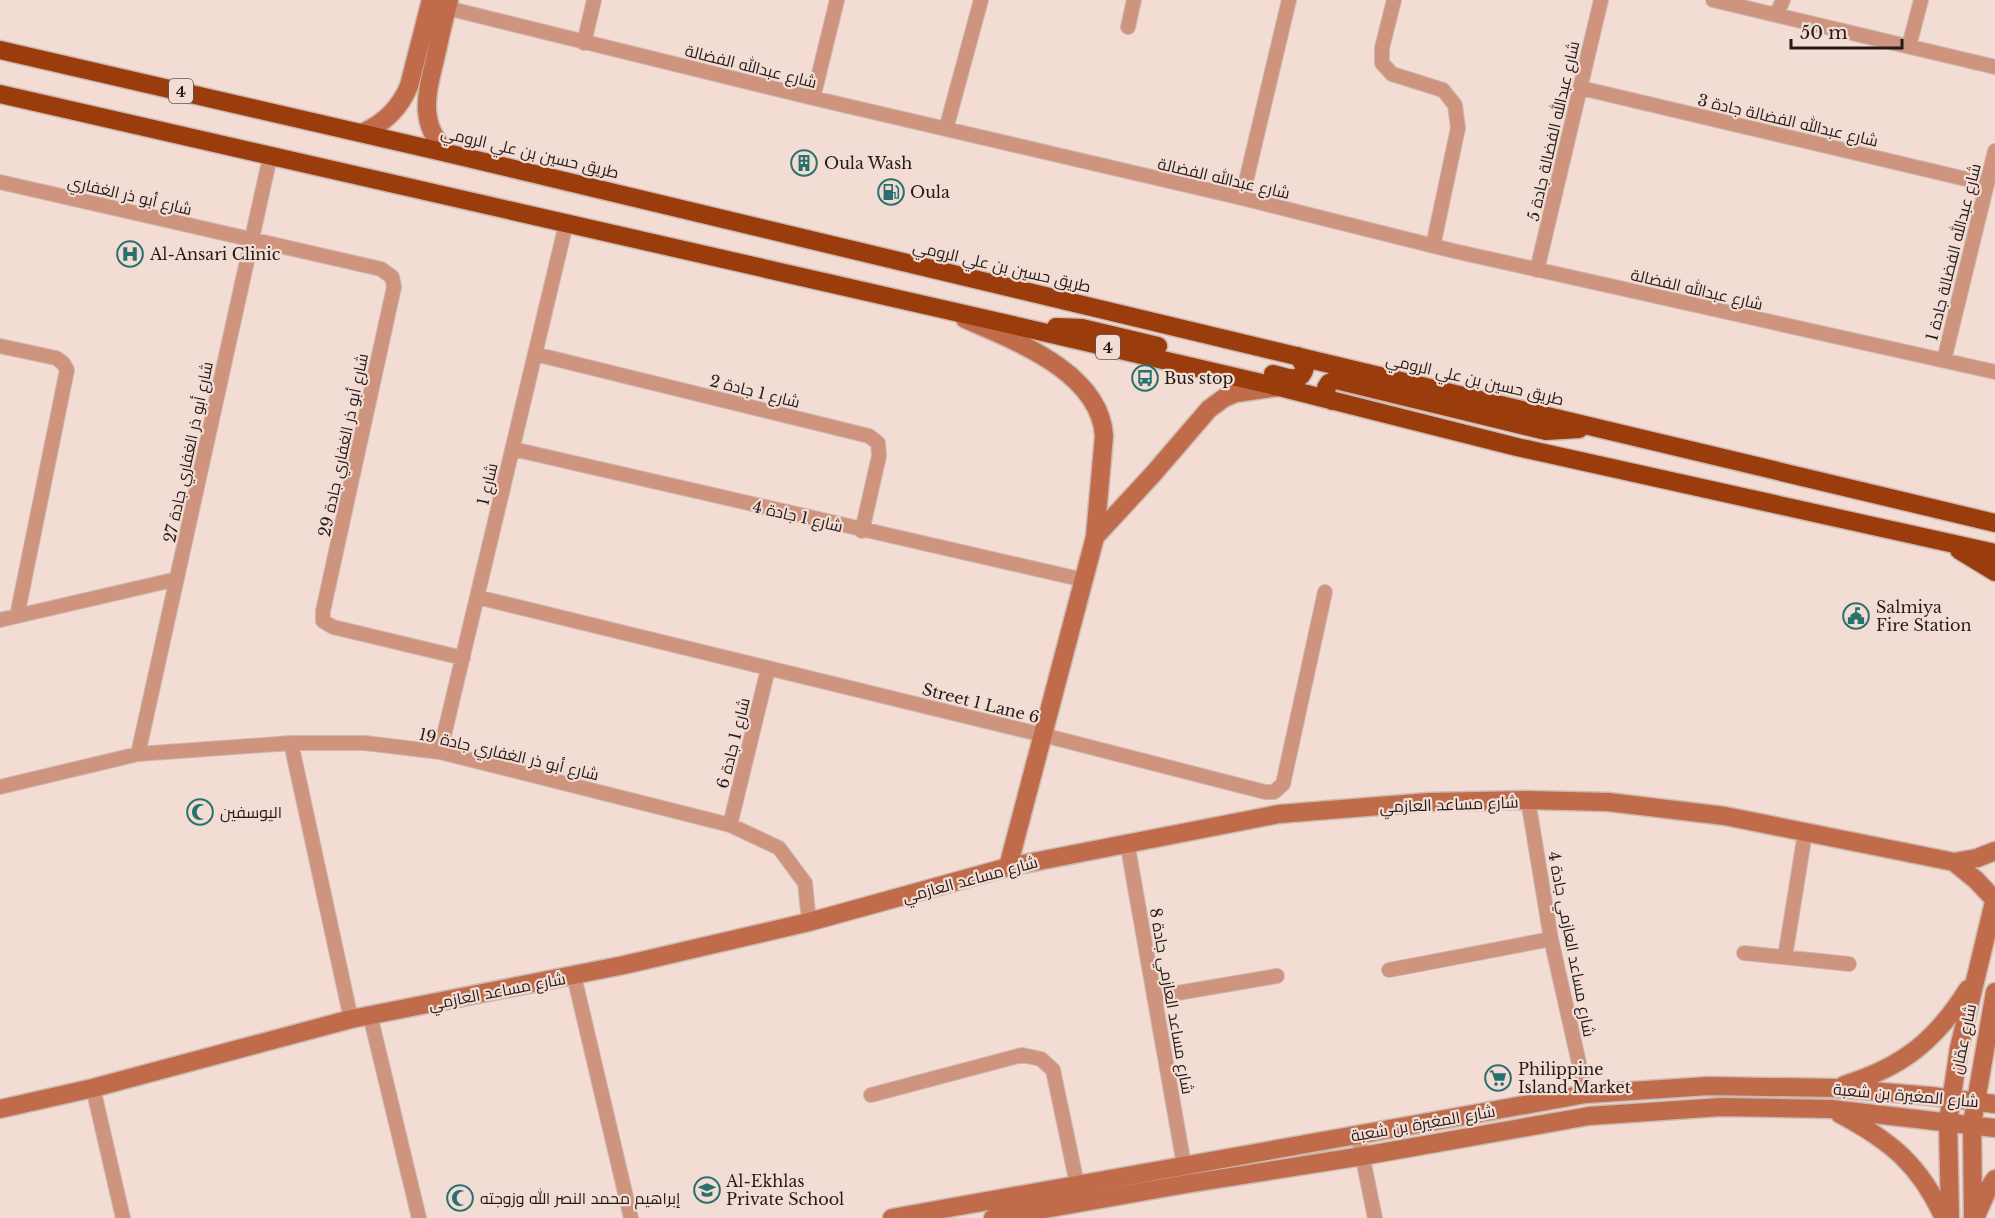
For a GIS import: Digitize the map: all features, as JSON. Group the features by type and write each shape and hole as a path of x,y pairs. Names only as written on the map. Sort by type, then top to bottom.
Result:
{"highway":[{"name":"طريق حسين بن علي الرومي","path":"0,50 447,153 1995,523"},
{"name":"4","path":"0,94 944,309 1279,387 1517,447 1995,553"},
{"path":"1021,327 1082,328 1294,379 1301,377 1305,369 1304,363 1298,356"},
{"path":"1332,400 1326,395 1326,387 1331,381 1336,380 1546,431 1596,428"},
{"path":"1820,513 1826,483"},
{"path":"1973,518 1995,516"},
{"path":"1944,542 1995,572"}],"main road":[{"path":"362,133 390,116 405,97 436,2"},
{"path":"436,2 426,109 430,128 440,146 447,153"},
{"path":"944,309 1023,345 1073,377 1093,400 1103,421 1104,436 1095,537 1008,867"},
{"path":"1095,537 1209,409 1224,398 1236,393 1279,387"},
{"name":"شارع مساعد العازمي","path":"0,1109 93,1088 351,1019 574,976 809,922 1008,867 1279,814 1429,802 1528,800 1608,802 1725,816 1954,862 1977,858 1995,851"},
{"name":"شارع مساعد العازمي","path":"1954,862 1995,899"},
{"name":"شارع عمّان","path":"1950,1218 1948,1122 1959,1047 1995,899"},
{"path":"1835,1088 1872,1076 1918,1048 1944,1024 1977,974"},
{"name":"شارع عمّان","path":"1974,1218 1972,1124 1995,992"},
{"name":"شارع المغيرة بن شعبة","path":"892,1218 1586,1094 1708,1086 1835,1088 1995,1104"},
{"name":"شارع المغيرة بن شعبة","path":"993,1218 1589,1116 1721,1107 1831,1109 1995,1128"},
{"path":"1831,1109 1877,1134 1900,1152 1929,1188 1944,1218"},
{"path":"1974,1218 1995,1179"}],"street":[{"path":"584,43 594,0"},
{"path":"813,98 837,0"},
{"path":"946,129 981,0"},
{"path":"1128,27 1134,0"},
{"path":"1242,198 1289,0"},
{"path":"1394,0 1382,48 1382,63 1392,74 1443,90 1455,105 1458,128 1433,246"},
{"name":"شارع عبدالله الفضالة جادة 5","path":"1538,270 1601,0"},
{"path":"1713,0 1995,66"},
{"path":"1776,15 1783,0"},
{"path":"1909,46 1921,0"},
{"name":"شارع عبدالله الفضالة","path":"436,2 584,43 1242,198 1433,246 1995,372"},
{"name":"شارع عبدالله الفضالة جادة 3","path":"1581,88 1987,184"},
{"name":"شارع عبدالله الفضالة جادة 1","path":"1944,360 1995,151"},
{"name":"شارع أبو ذر الغفاري جادة 27","path":"138,754 270,157"},
{"name":"شارع أبو ذر الغفاري","path":"0,182 252,239"},
{"name":"شارع 1","path":"440,752 566,224"},
{"name":"شارع أبو ذر الغفاري جادة 29","path":"252,239 381,269 392,277 394,287 323,611 323,621 333,627 463,658"},
{"path":"0,346 56,358 67,370 16,616"},
{"name":"شارع 1 جادة 2","path":"535,354 869,436 878,443 879,456 862,531"},
{"name":"شارع 1 جادة 4","path":"513,449 862,531 1084,580"},
{"path":"0,620 177,579"},
{"path":"1279,814 1274,792 1283,784 1325,592"},
{"name":"Street 1 Lane 6","path":"477,597 1265,792 1274,792"},
{"name":"شارع 1 جادة 6","path":"730,825 768,669"},
{"path":"291,743 351,1019"},
{"name":"شارع أبو ذر الغفاري جادة 19","path":"0,787 138,754 291,743 365,743 440,752 730,825 780,848 805,883 809,922"},
{"name":"شارع مساعد العازمي جادة 4","path":"1528,800 1551,939 1586,1094"},
{"path":"1785,957 1805,833"},
{"name":"شارع مساعد العازمي جادة 8","path":"1127,842 1184,1165"},
{"path":"1389,970 1551,939"},
{"path":"1744,952 1849,964"},
{"path":"574,976 631,1218"},
{"path":"1154,997 1276,976"},
{"path":"370,1015 418,1218"},
{"path":"871,1095 1022,1055 1041,1059 1053,1070 1077,1184"},
{"path":"93,1088 123,1218"},
{"path":"1358,1135 1375,1218"}],"place":[{"name":"Oula Wash","path":"804,163"},
{"name":"Oula","path":"891,192"},
{"name":"Al-Ansari Clinic","path":"130,254"},
{"name":"Bus stop","path":"1145,378"},
{"name":"Salmiya Fire Station","path":"1856,616"},
{"name":"اليوسفين","path":"200,812"},
{"name":"Philippine Island Market","path":"1498,1078"},
{"name":"Al-Ekhlas Private School","path":"707,1190"},
{"name":"إبراهيم محمد النصر الله وزوجته","path":"460,1198"}]}
